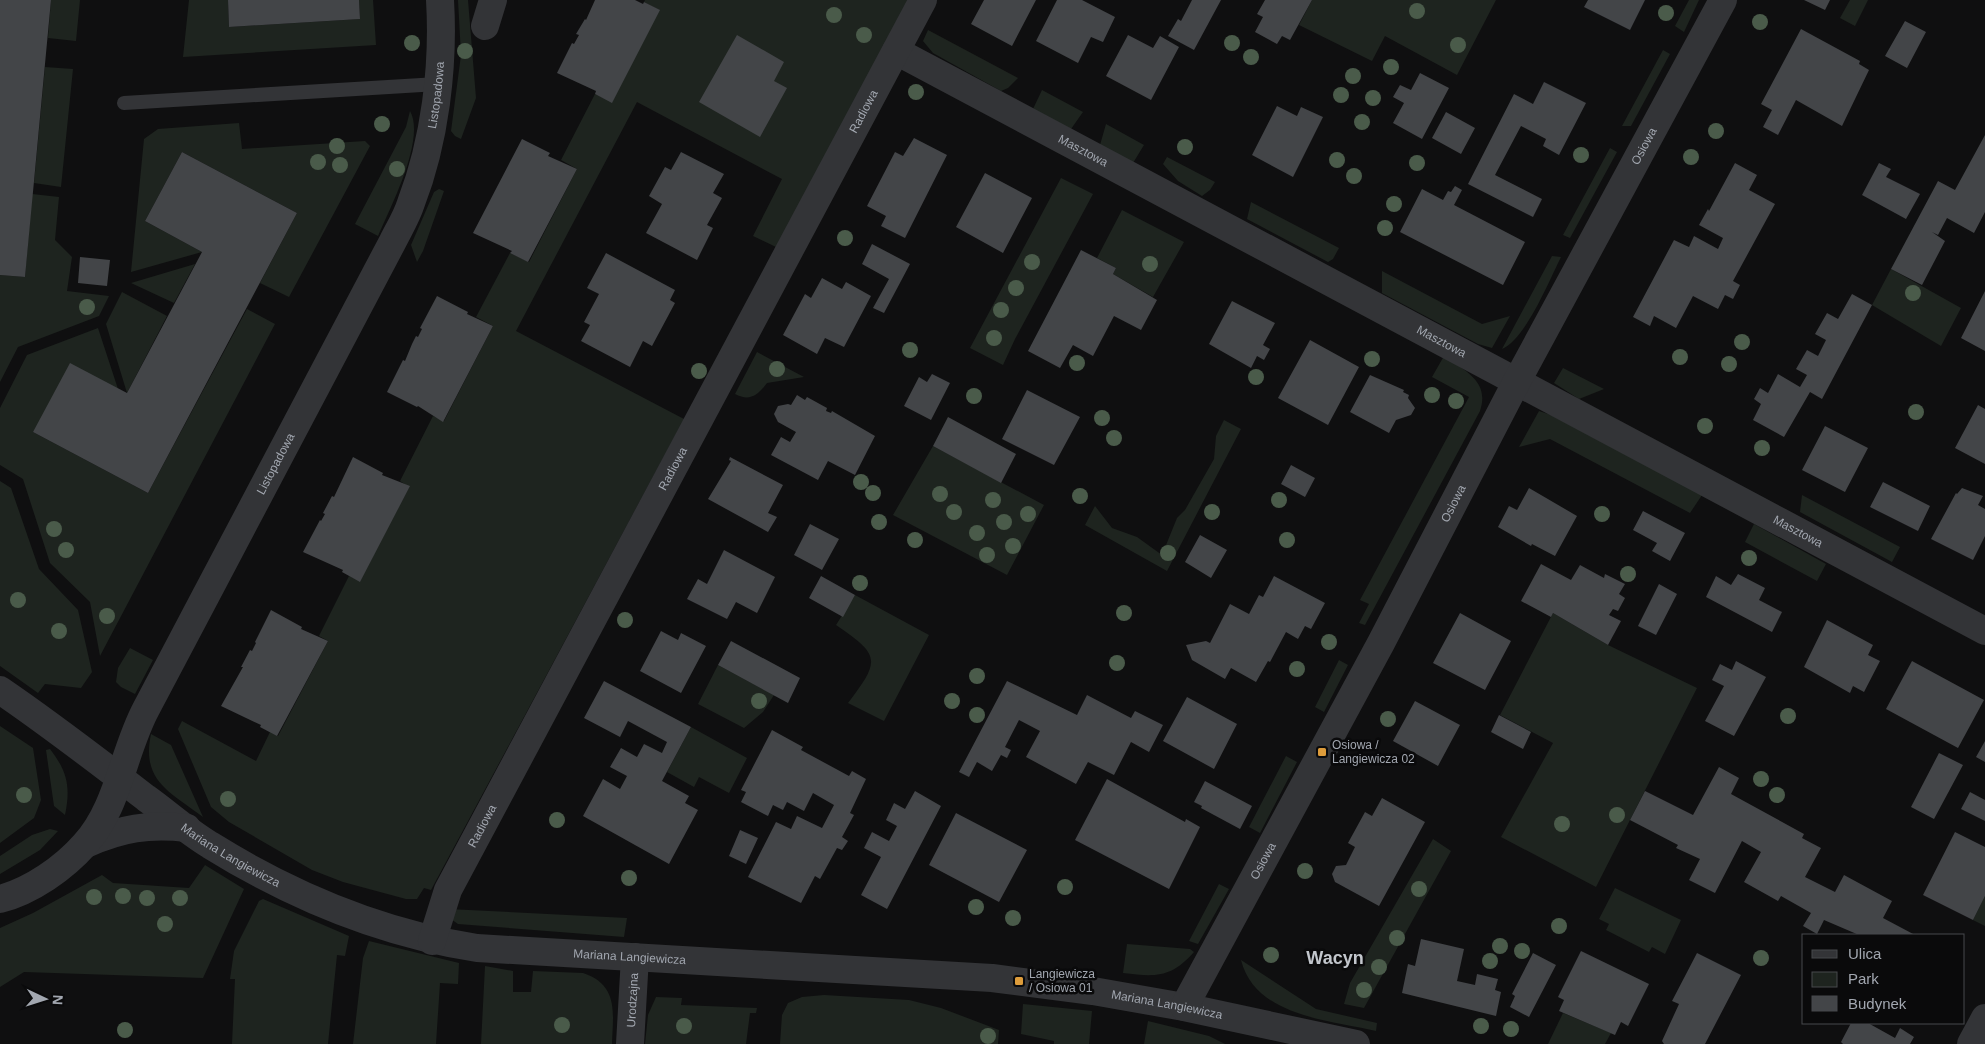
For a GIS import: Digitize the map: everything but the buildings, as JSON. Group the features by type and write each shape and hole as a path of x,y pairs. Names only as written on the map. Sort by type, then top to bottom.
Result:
{"street":[{"name":"Listopadowa","path":"120,778 132,739 142,716 411,204 430,130 438,84 442,37 440,0"},
{"path":"485,26 493,0"},
{"name":"Radiowa","path":"432,941 448,890 923,0"},
{"name":"Osiowa","path":"1184,1007 1382,643 1517,382 1723,0"},
{"name":"Masztowa","path":"896,51 1985,631"},
{"path":"0,690 120,778 104,815 86,844"},
{"name":"Mariana Langiewicza","path":"120,778 208,844 263,876 318,903 363,920 432,941 477,948 992,978 1093,991 1184,1007 1266,1035 1356,1044"},
{"path":"0,899 39,882 86,844 110,834 135,827 187,828"},
{"name":"Urodzajna","path":"630,1044 635,957"},
{"path":"1971,1044 1985,1018"}],"lane":[{"path":"124,103 438,84"}],"green space":[{"path":"51,0 80,0 76,41 48,38"},
{"path":"189,0 228,0 229,27 360,19 359,0 373,0 376,45 183,57"},
{"path":"458,0 468,0 476,98 461,139 451,131 461,55"},
{"path":"645,0 910,0 776,247 753,236 782,179 637,102 516,331 684,419 431,890 424,888 417,899 406,899 343,882 312,870 229,822 211,807 178,729 182,721 256,761 270,732 278,736 328,641 319,636 349,576 360,581 409,487 400,481 433,416 444,421 493,326 476,317 510,253 529,262 577,169 561,160 595,94 612,102 659,10 644,2"},
{"path":"1312,0 1496,0 1457,75 1385,36 1372,61 1299,25"},
{"path":"1689,0 1699,0 1684,32 1675,26"},
{"path":"1850,0 1868,0 1855,26 1840,18"},
{"path":"928,30 1018,78 1008,88 1001,91 933,53 923,41"},
{"path":"1663,50 1670,54 1631,126 1622,126"},
{"path":"45,67 73,69 61,187 34,183"},
{"path":"1042,90 1083,112 1071,129 1033,109"},
{"path":"410,111 414,123 410,155 398,192 378,236 355,224 406,127"},
{"path":"239,123 242,149 365,141 370,146 289,297 260,283 297,213 182,152 145,221 202,252 131,272 144,139 158,129"},
{"path":"1106,124 1144,145 1133,163 1100,145"},
{"path":"1610,148 1617,152 1570,238 1563,235"},
{"path":"1167,157 1215,182 1210,190 1202,196 1178,181 1163,164"},
{"path":"1061,178 1093,194 1003,365 970,348"},
{"path":"439,189 444,191 423,251 417,262 411,245 434,192"},
{"path":"32,194 59,197 55,240 72,257 67,291 109,296 99,316 18,347 0,382 0,275 25,277"},
{"path":"1251,202 1339,248 1333,259 1328,262 1247,219"},
{"path":"1122,210 1184,242 1153,297 1113,274 1116,268 1097,258"},
{"path":"1552,256 1561,257 1536,309 1519,334 1502,349"},
{"path":"195,264 174,303 131,283"},
{"path":"1891,269 1961,308 1941,346 1872,305"},
{"path":"1382,271 1482,324 1510,316 1492,348 1478,344 1382,293"},
{"path":"122,292 167,316 127,393 106,324"},
{"path":"247,309 275,324 100,656 90,602 50,563 23,479 0,465 0,408 27,355 98,328 118,389 33,432 148,493"},
{"path":"757,352 804,377 767,383 757,394 749,397 735,394"},
{"path":"1444,356 1467,372 1479,384 1482,392 1480,411 1365,625 1359,623 1369,604 1360,600 1469,397 1432,377"},
{"path":"1563,368 1604,389 1579,399 1554,383"},
{"path":"1539,411 1551,415 1702,495 1690,513 1550,439 1519,447"},
{"path":"1224,420 1241,429 1167,571 1085,525 1095,506 1112,528 1137,537 1162,555 1177,518 1185,510 1214,459 1216,436"},
{"path":"933,446 1044,505 1007,575 893,515"},
{"path":"0,481 11,488 39,569 78,610 92,672 81,688 45,684 38,693 0,666"},
{"path":"1802,495 1900,547 1892,562 1800,512"},
{"path":"1754,524 1826,564 1817,581 1745,542"},
{"path":"855,595 929,635 884,721 848,703 866,677 871,659 861,644 836,625"},
{"path":"1553,613 1608,645 1697,688 1596,887 1501,837 1553,743 1500,715"},
{"path":"130,648 153,660 135,694 121,687 116,682 118,668"},
{"path":"1339,660 1348,665 1324,712 1315,707"},
{"path":"718,665 774,695 763,712 744,728 698,704"},
{"path":"0,726 33,748 41,800 34,818 0,843"},
{"path":"691,727 747,758 729,793 699,777 694,787 667,772"},
{"path":"151,734 171,745 203,817 169,792 154,774 150,763 149,750"},
{"path":"50,749 64,772 66,779 68,796 65,815 54,806 46,750"},
{"path":"1286,756 1297,762 1260,833 1249,827"},
{"path":"50,829 58,831 40,850 0,874 0,856 32,835"},
{"path":"1433,839 1451,851 1364,1008 1344,1004 1350,983"},
{"path":"205,865 244,889 203,978 24,972 0,987 0,928 33,913 102,875 113,883 189,888"},
{"path":"1219,884 1229,889 1198,944 1189,941"},
{"path":"1615,888 1681,920 1665,954 1652,947 1649,952 1606,930 1609,924 1599,919"},
{"path":"1985,896 1985,926 1973,920"},
{"path":"263,899 349,936 345,956 337,955 328,1044 232,1044 235,979 230,979 234,951 259,901"},
{"path":"448,909 627,918 624,937 458,924 448,917"},
{"path":"369,941 459,963 458,984 440,983 436,1044 353,1044 363,958"},
{"path":"1127,944 1190,949 1194,952 1178,967 1162,974 1123,973"},
{"path":"1241,960 1316,1009 1377,1023 1376,1031 1316,1018 1277,1004 1261,993 1249,979"},
{"path":"485,966 513,971 513,992 531,992 533,971 583,973 595,978 603,985 611,1001 613,1011 612,1044 481,1044"},
{"path":"824,995 909,1000 941,1008 999,1030 998,1044 780,1044 782,1015 788,1003 802,997"},
{"path":"656,997 682,998 681,1005 757,1008 756,1013 750,1013 746,1044 645,1044 648,1015"},
{"path":"1023,1004 1092,1011 1089,1044 1054,1044 1054,1041 1021,1034"},
{"path":"1563,1013 1611,1033 1605,1044 1548,1044"},
{"path":"1148,1021 1209,1036 1225,1044 1144,1044"}],"place":[{"name":"Osiowa / Langiewicza 02","path":"1322,752"},
{"name":"Langiewicza / Osiowa 01","path":"1019,981"}],"district":[{"name":"Wacyn","path":"1335,958"}]}
